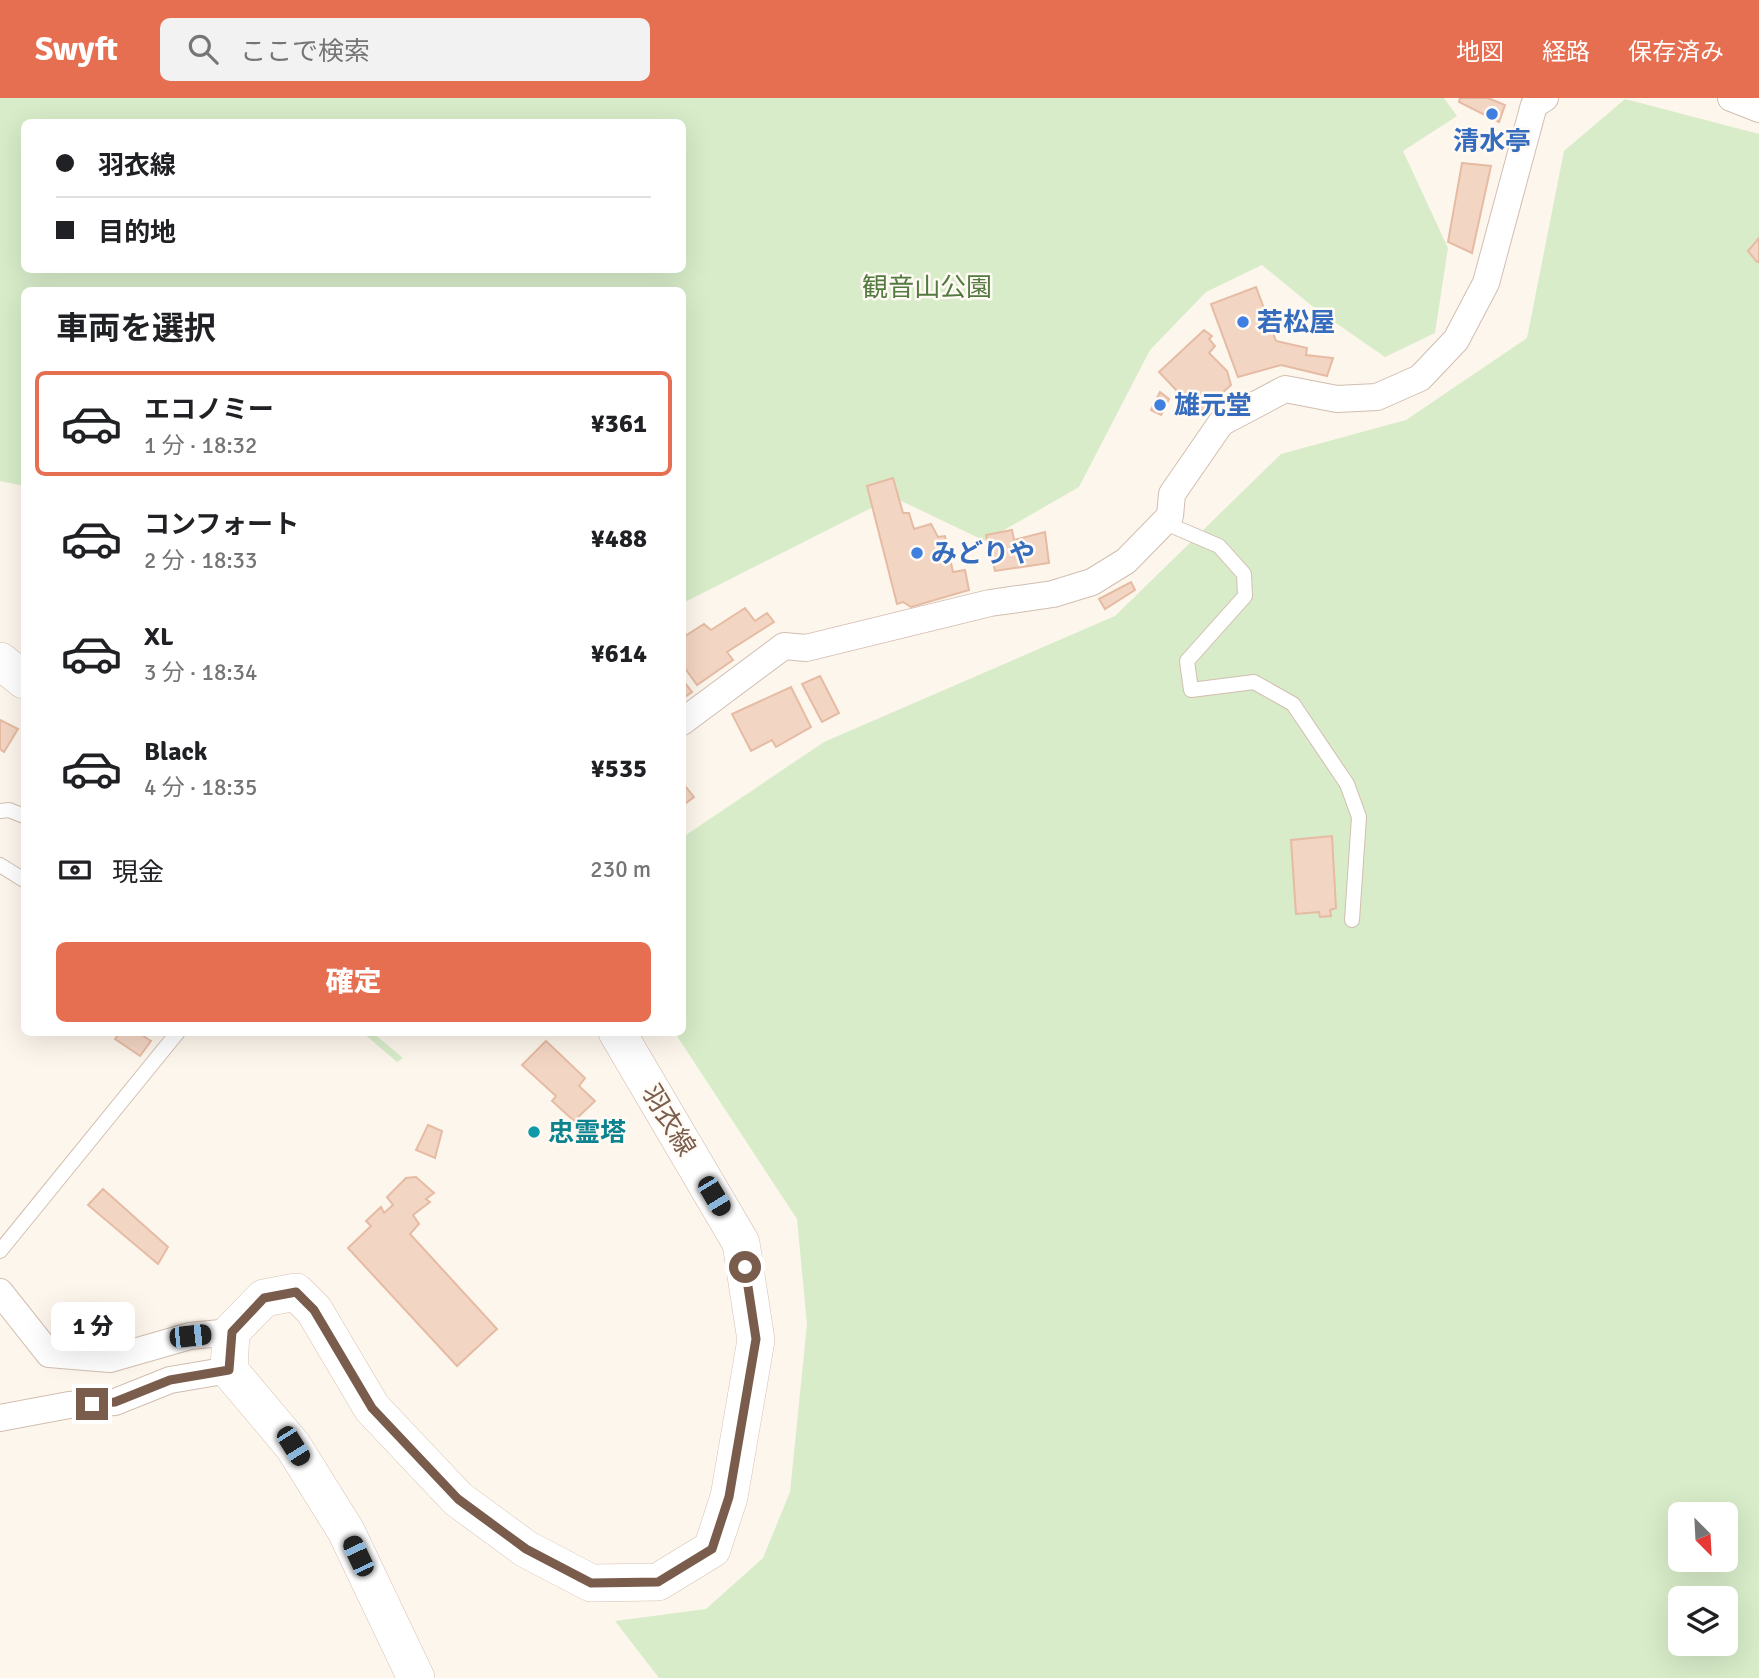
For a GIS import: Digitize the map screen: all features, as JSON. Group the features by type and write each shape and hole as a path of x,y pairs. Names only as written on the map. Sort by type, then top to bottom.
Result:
{"street":[{"path":"686,719 784,646 806,649 990,603 1053,594 1092,582 1125,561 1170,516 1172,494 1221,423 1285,389 1337,399 1377,397 1420,378 1456,341 1486,284 1534,105 1545,98"},
{"path":"1731,98 1759,109"},
{"name":"羽衣線","path":"232,1332 264,1298 296,1292 314,1310 372,1408 458,1499 526,1549 591,1583 658,1582 712,1549 729,1497 756,1339 741,1243 619,1036"},
{"path":"0,1292 48,1354 110,1359 190,1336 232,1332 229,1370 293,1446 346,1531 416,1678"},
{"path":"0,1418 68,1405 115,1402 170,1380 229,1370"}],"lane":[{"path":"1163,522 1219,546 1244,574 1245,596 1187,661 1191,690 1254,682 1293,705 1346,784 1359,817 1352,920"},
{"path":"0,811 9,810 21,815"},
{"path":"0,865 21,878"},
{"path":"0,1251 175,1036"}],"green space":[{"name":"観音山公園","path":"0,98 1444,98 1457,116 1403,151 1448,248 1435,333 1385,357 1317,310 1262,265 1206,292 1150,350 1079,487 985,541 893,497 686,601 686,287 21,287 21,485 0,481"},
{"path":"1625,99 1759,134 1759,1678 659,1678 615,1621 706,1609 763,1558 790,1492 807,1324 797,1219 677,1036 686,1036 686,835 824,742 1115,616 1281,454 1406,420 1527,338 1564,151"},
{"path":"367,1036 377,1036 403,1058 397,1062"}],"building":[{"name":"清水亭","path":"1460,98 1488,98 1505,105 1499,122 1459,102"},
{"path":"1462,163 1491,166 1472,253 1448,242"},
{"path":"1759,238 1759,262 1757,262 1748,251"},
{"name":"若松屋","path":"1256,287 1276,341 1307,348 1306,355 1333,358 1327,376 1281,365 1238,377 1211,304"},
{"name":"若松屋","path":"1204,330 1212,336 1209,339 1215,346 1209,353 1227,371 1231,385 1199,414 1159,372"},
{"name":"雄元堂","path":"1160,392 1169,399 1161,415 1151,410"},
{"name":"みどりや","path":"893,478 903,513 909,513 914,529 931,524 938,537 945,536 953,572 965,570 969,590 911,607 903,602 897,604 867,486"},
{"path":"1012,530 1014,540 1045,532 1049,563 995,571 986,535"},
{"path":"1131,582 1135,590 1105,609 1099,599"},
{"path":"745,608 755,621 767,613 774,622 727,652 733,660 697,685 686,670 686,635 704,624 711,630"},
{"path":"820,676 839,713 822,722 802,684"},
{"path":"686,684 692,692 686,696"},
{"path":"791,687 811,727 776,747 772,740 751,751 732,714"},
{"path":"0,720 18,729 4,752 0,749"},
{"path":"686,787 694,797 686,803"},
{"path":"1332,836 1336,908 1330,910 1331,916 1320,917 1319,912 1296,914 1291,840"},
{"path":"117,1036 143,1036 151,1041 140,1056 115,1039"},
{"path":"546,1041 585,1078 579,1086 595,1101 574,1121 552,1101 556,1096 522,1065"},
{"path":"428,1125 442,1131 435,1158 416,1150"},
{"path":"416,1177 434,1193 426,1199 430,1202 413,1215 419,1224 410,1234 497,1329 457,1366 348,1248 371,1226 366,1221 381,1207 384,1213 393,1205 387,1197 406,1178"},
{"path":"103,1189 168,1247 158,1264 88,1205"}],"place":[{"name":"清水亭","path":"1492,114"},
{"name":"若松屋","path":"1243,322"},
{"name":"雄元堂","path":"1160,405"},
{"name":"みどりや","path":"917,553"},
{"name":"忠霊塔","path":"534,1132"}],"route":[{"path":"92,1404 115,1402 170,1380 229,1370 232,1332 264,1298 296,1292 314,1310 372,1408 458,1499 526,1549 591,1583 658,1582 712,1549 729,1497 756,1339 745,1267"}]}
